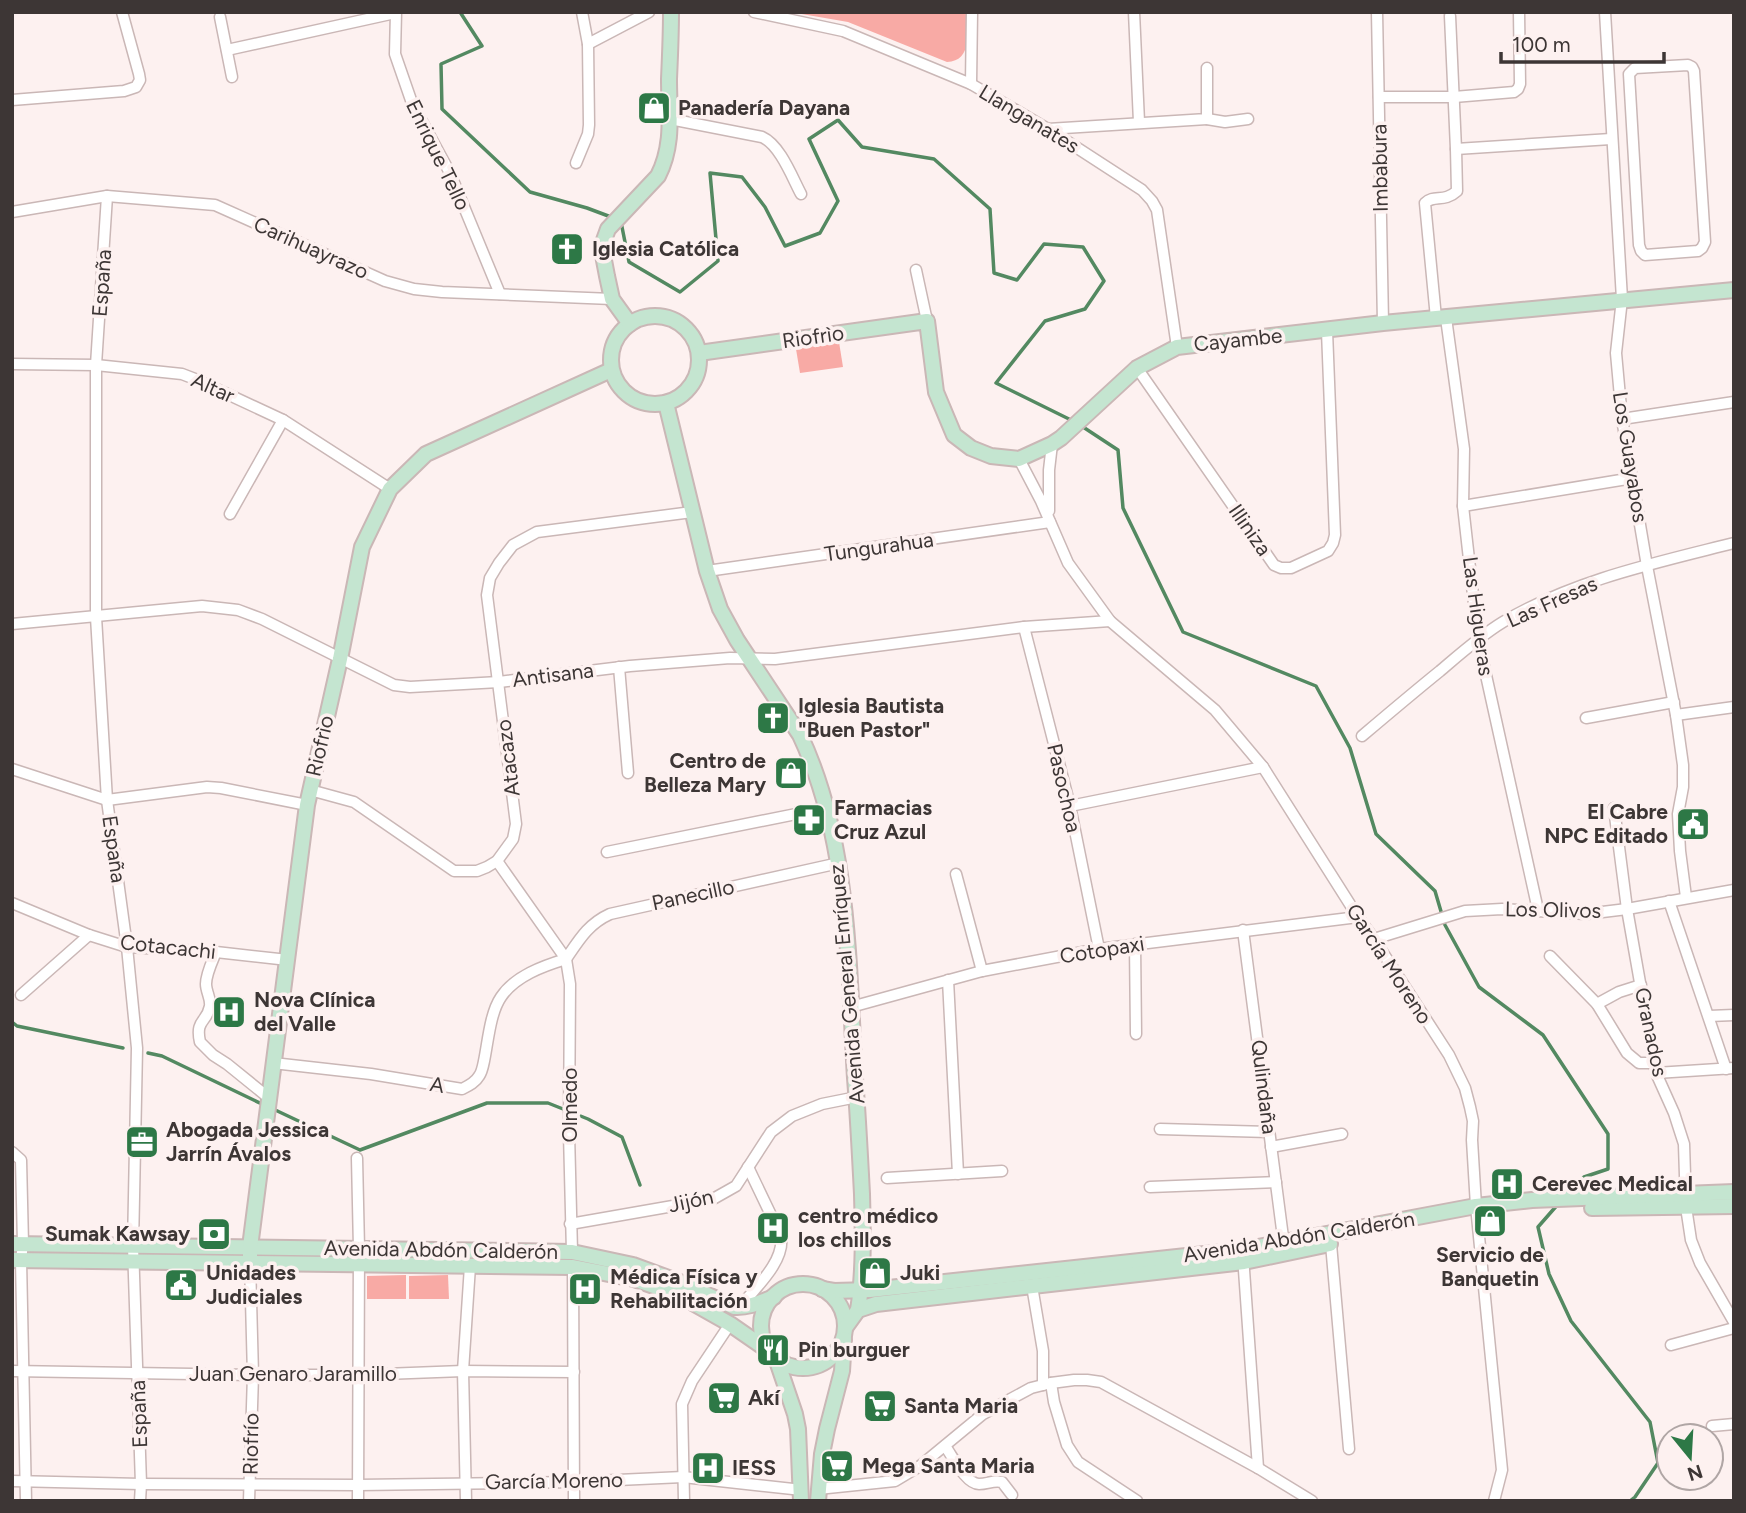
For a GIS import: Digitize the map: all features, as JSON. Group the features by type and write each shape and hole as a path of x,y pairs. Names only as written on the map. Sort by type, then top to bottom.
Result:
{"street":[{"path":"12,100 124,91 136,86 140,80 139,74 122,12"},
{"path":"576,163 588,134 588,44 582,12"},
{"path":"588,44 649,12"},
{"path":"630,324 612,299 603,255 604,240 608,229 658,176 669,147 671,12"},
{"name":"Llanganates","path":"754,12 843,31 971,84 1048,129 1142,190 1157,210 1177,346"},
{"path":"971,84 972,12"},
{"path":"1134,12 1139,122"},
{"name":"Imbabura","path":"1377,12 1383,323"},
{"path":"1379,97 1454,97 1514,93 1520,84 1520,12"},
{"name":"Los Guayabos","path":"1605,12 1622,299 1616,353 1622,419 1683,765 1683,787 1678,814 1686,897"},
{"path":"227,50 396,13"},
{"name":"Enrique Tello","path":"396,13 396,54 408,92 416,112 450,173 500,294"},
{"path":"1450,16 1456,149 1611,139"},
{"path":"220,17 232,77"},
{"path":"1692,67 1705,242 1698,251 1645,255 1641,251 1633,156 1629,74 1635,68 1692,67"},
{"path":"1207,68 1207,119"},
{"path":"670,119 768,140 776,148 801,194"},
{"path":"1048,129 1139,122 1207,119 1225,122 1248,119"},
{"name":"Las Higueras","path":"1456,149 1457,191 1449,197 1429,199 1425,203 1441,318 1464,449 1463,506 1478,639 1538,910"},
{"path":"1612,158 1633,156"},
{"name":"Carihuayrazo","path":"12,212 107,197 215,205 385,281 414,289 612,299"},
{"name":"España","path":"107,197 96,365 96,617 107,800 127,947 136,1048 133,1246 141,1485 139,1501"},
{"path":"916,270 936,392 954,435 971,448 991,456 1019,459"},
{"name":"Cayambe","path":"1019,459 1057,441 1137,369 1177,346 1383,323 1734,290"},
{"path":"654,316 678,323 695,341 699,353 699,366 688,390 666,403 652,405 638,402 626,394 611,370 613,344 620,333 641,318 654,316"},
{"name":"Riofrìo","path":"699,353 926,321"},
{"name":"Illiniza","path":"1137,369 1274,565 1291,568 1328,551 1335,535 1326,331"},
{"name":"Altar","path":"12,364 96,365 182,374 283,420 390,489"},
{"name":"Riofrìo","path":"250,1255 308,798 362,547 390,489 426,454 611,370"},
{"path":"1622,419 1734,402"},
{"name":"Avenida General Enríquez","path":"666,403 707,571 720,609 737,640 800,735 826,808 839,863 857,1097 863,1238 858,1310"},
{"path":"230,514 283,420"},
{"name":"García Moreno","path":"1050,522 1049,470 1057,441"},
{"name":"García Moreno","path":"1019,459 1031,479 1068,563 1110,621 1215,710 1263,767 1449,1055 1465,1087 1473,1121 1477,1210 1502,1470 1494,1501"},
{"path":"1463,506 1633,478"},
{"name":"Atacazo","path":"497,861 513,839 516,824 487,595 499,562 513,545 537,532 692,512"},
{"name":"Tungurahua","path":"707,571 1050,522"},
{"name":"Las Fresas","path":"1362,736 1478,639 1513,617 1568,590 1734,543"},
{"name":"Antisana","path":"12,624 202,606 238,610 262,619 394,685 410,687 499,682 619,667 730,659 775,659 1024,627 1110,621"},
{"name":"Pasochoa","path":"1024,627 1070,806 1099,949"},
{"path":"619,667 628,773"},
{"path":"1586,718 1674,702"},
{"path":"1676,715 1734,707"},
{"path":"1070,806 1263,767"},
{"path":"12,769 107,800 206,787 354,802 454,871 477,871 497,861 566,959"},
{"path":"607,852 826,808"},
{"name":"Granados","path":"1614,808 1627,909 1655,1068 1684,1144 1686,1200 1692,1240 1700,1263 1729,1305 1734,1322"},
{"name":"Panecillo","path":"566,959 596,920 610,914 839,863"},
{"path":"956,874 982,971"},
{"name":"Los Olivos","path":"1374,939 1465,911 1502,909 1586,914 1734,890"},
{"path":"1550,956 1597,1004 1627,1053 1639,1063 1655,1068 1730,1068 1669,901"},
{"name":"Cotacachi","path":"12,903 127,947 216,952 288,960"},
{"name":"Cotopaxi","path":"851,1007 982,971 1099,949 1358,917"},
{"name":"Qulindaña","path":"1243,930 1285,1248"},
{"path":"21,995 89,934"},
{"path":"1135,944 1136,1034"},
{"path":"216,952 206,981 211,1001 209,1011 199,1025 200,1042 269,1105"},
{"name":"A","path":"273,1063 371,1074 462,1089 473,1083 481,1074 495,1007 500,997 521,978 566,959"},
{"name":"Olmedo","path":"566,959 570,984 569,1133 575,1501"},
{"path":"948,980 958,1174"},
{"path":"1597,1004 1619,992 1641,985"},
{"path":"1709,1016 1734,1014"},
{"name":"Jijón","path":"570,1224 713,1199 736,1186 771,1132 792,1116 822,1104 857,1097"},
{"path":"1160,1129 1269,1132"},
{"path":"1271,1147 1342,1134"},
{"path":"12,1152 21,1160 17,1260 18,1371 26,1501"},
{"path":"357,1158 358,1501"},
{"path":"739,1308 772,1267 782,1243 748,1167"},
{"path":"887,1178 1002,1171"},
{"path":"1150,1187 1276,1182"},
{"name":"Avenida Abdón Calderón","path":"858,1310 876,1304 1032,1286 1243,1256 1477,1210 1531,1204 1686,1200 1734,1192"},
{"name":"Avenida Abdón Calderón","path":"1686,1200 1734,1206"},
{"name":"Avenida Abdón Calderón","path":"1285,1248 1331,1244 1477,1210"},
{"name":"Avenida Abdón Calderón","path":"18,1244 133,1246 359,1265 470,1266 572,1260 634,1279 691,1302 730,1324 773,1355"},
{"path":"1331,1244 1349,1450"},
{"name":"Avenida Abdón Calderón","path":"17,1260 134,1261 359,1249 572,1260 633,1265 739,1308"},
{"name":"Riofrío","path":"249,1501 253,1375 250,1255"},
{"path":"1243,1256 1258,1468"},
{"name":"Avenida Abdón Calderón","path":"828,1290 860,1290 1243,1256"},
{"path":"802,1495 795,1414 773,1355 764,1341 762,1317 766,1306 782,1290 802,1285 828,1290 852,1279 862,1265"},
{"path":"466,1501 463,1371 470,1266"},
{"path":"1032,1286 1047,1384 1067,1445 1078,1462 1137,1501"},
{"path":"828,1290 844,1316 845,1331 842,1371 822,1454 818,1495 895,1481 920,1466 983,1414 1031,1388 1087,1380 1101,1382 1258,1468 1312,1501"},
{"path":"739,1308 774,1297"},
{"path":"773,1355 784,1364 803,1368 822,1364 836,1351 858,1310"},
{"path":"684,1501 682,1404 692,1381 730,1324"},
{"path":"1671,1345 1734,1328"},
{"name":"Juan Genaro Jaramillo","path":"18,1371 253,1375 574,1372"},
{"path":"946,1446 968,1480 975,1484 993,1480 1002,1482 1012,1494"},
{"name":"García Moreno","path":"12,1481 141,1485 358,1485 574,1482 683,1477 802,1495"}],"shaded area":[{"path":"790,12 967,12 967,44 961,56 947,62 848,22"},
{"path":"839,342 843,367 800,373 796,349"},
{"path":"406,1275 406,1299 367,1299 367,1276"},
{"path":"448,1275 449,1299 409,1299 409,1276"}],"waterway":[{"path":"460,12 482,46 441,64 442,109 530,192 611,217"},
{"path":"621,222 629,262 680,292 718,261 710,173 742,177 765,207 785,246 820,233 838,201 809,139 838,120 862,147 934,159 990,209 994,273 1017,280 1044,244 1083,247 1104,281 1085,309 1045,321 996,383 1073,421"},
{"path":"1080,425 1118,450 1123,508 1183,632 1316,686 1350,748 1376,834 1435,891 1445,925 1479,987 1543,1035 1608,1134 1608,1169 1584,1177 1567,1195"},
{"path":"12,1022 17,1026 123,1048"},
{"path":"148,1053 162,1056 264,1105"},
{"path":"271,1108 360,1150 487,1103 548,1103 588,1119 622,1137 640,1185"},
{"path":"1559,1203 1538,1227 1549,1274 1571,1321 1650,1422 1658,1463 1630,1501"}],"place":[{"name":"Panadería Dayana","path":"654,108"},
{"name":"Iglesia Católica","path":"567,249"},
{"name":"Iglesia Bautista \"Buen Pastor\"","path":"773,718"},
{"name":"Centro de Belleza Mary","path":"791,773"},
{"name":"Farmacias Cruz Azul","path":"809,820"},
{"name":"El Cabre NPC Editado","path":"1693,824"},
{"name":"Nova Clínica del Valle","path":"229,1012"},
{"name":"Abogada Jessica Jarrín Ávalos","path":"142,1142"},
{"name":"Cerevec Medical","path":"1507,1184"},
{"name":"Servicio de Banquetin","path":"1490,1221"},
{"name":"centro médico los chillos","path":"773,1228"},
{"name":"Sumak Kawsay","path":"214,1234"},
{"name":"Juki","path":"875,1273"},
{"name":"Unidades Judiciales","path":"181,1285"},
{"name":"Médica Física y Rehabilitación","path":"585,1289"},
{"name":"Pin burguer","path":"773,1350"},
{"name":"Akí","path":"724,1398"},
{"name":"Santa Maria","path":"880,1406"},
{"name":"Mega Santa Maria","path":"837,1466"},
{"name":"IESS","path":"708,1468"}]}
